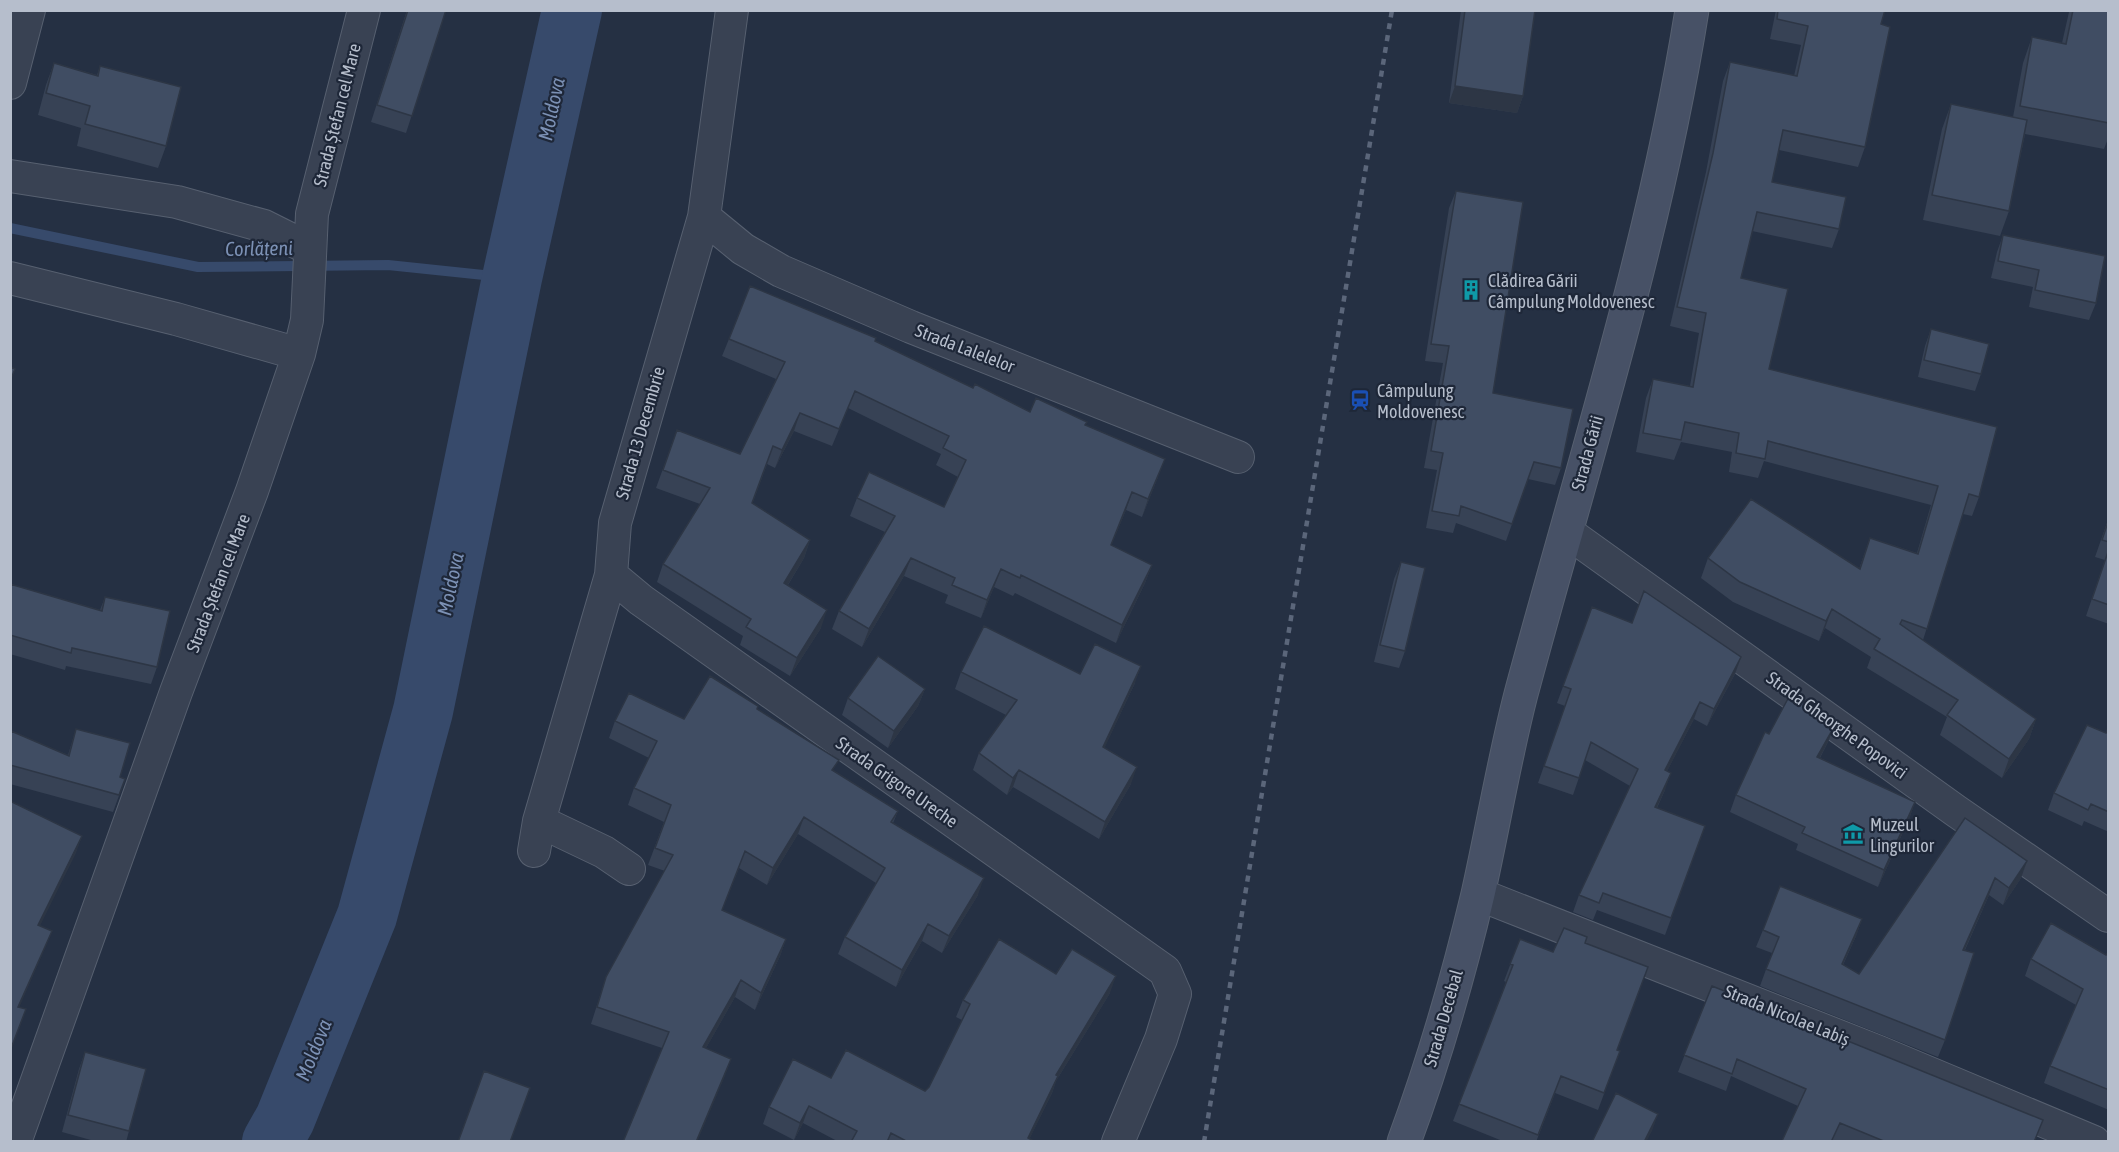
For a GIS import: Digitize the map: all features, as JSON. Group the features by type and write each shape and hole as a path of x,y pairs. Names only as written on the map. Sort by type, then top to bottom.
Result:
{"street":[{"path":"10,83 29,10"},
{"name":"Strada Ștefan cel Mare","path":"15,1142 176,692 252,491 299,354 307,320 312,214 364,10"},
{"name":"Strada 13 Decembrie","path":"534,851 539,821 611,575 615,523 704,217 732,10"},
{"name":"Strada Gării","path":"1478,894 1513,724 1567,532 1672,122 1692,10"},
{"path":"10,176 177,202 264,226 310,249"},
{"name":"Strada Lalelelor","path":"704,217 742,249 781,271 911,327 1238,457"},
{"path":"10,278 186,321 299,354"},
{"name":"Strada Gheorghe Popovici","path":"1567,532 1956,811 2109,916"},
{"name":"Strada Grigore Ureche","path":"611,575 641,600 1165,971 1175,994 1161,1039 1118,1142"},
{"path":"539,821 604,852 628,869"},
{"name":"Strada Decebal","path":"1404,1142 1436,1046 1478,894"},
{"name":"Strada Nicolae Labiș","path":"1478,894 1879,1052 2094,1142"}],"building":[{"path":"408,10 446,10 412,116 377,105"},
{"path":"1465,10 1535,10 1523,96 1455,86"},
{"path":"1778,10 1885,10 1881,24 1890,27 1865,147 1783,130 1772,182 1846,197 1839,229 1757,212 1741,278 1788,289 1769,369 1997,427 1979,497 1969,494 1927,629 1902,620 1900,624 2036,719 2009,759 1947,715 1958,700 1874,649 1880,639 1832,609 1826,621 1740,582 1708,558 1751,499 1860,569 1870,538 1918,554 1938,486 1768,441 1765,459 1736,453 1739,433 1685,422 1681,440 1643,433 1653,379 1693,387 1706,313 1677,307 1713,153 1730,62 1797,76 1808,26 1777,19"},
{"path":"2073,10 2109,10 2109,123 2020,106 2032,37 2066,44"},
{"path":"54,63 98,76 100,66 181,87 166,146 85,124 90,106 46,93"},
{"path":"1951,104 2027,120 2009,211 1932,195"},
{"path":"1456,191 1523,202 1493,393 1573,409 1561,468 1534,462 1512,524 1461,506 1459,516 1432,511 1443,453 1431,451 1449,346 1431,344"},
{"path":"2003,235 2105,256 2096,303 2035,290 2039,270 1998,261"},
{"path":"750,286 876,338 875,341 973,388 975,384 1030,412 1036,398 1087,422 1085,425 1165,459 1148,499 1132,492 1111,545 1152,565 1122,625 1021,575 1020,578 1001,569 987,600 952,585 955,578 911,558 869,629 839,611 895,516 857,498 869,472 944,507 966,460 943,448 949,436 855,391 839,429 800,413 782,450 773,446 752,503 810,540 784,583 827,610 797,658 746,627 751,619 663,564 710,488 663,470 677,430 740,454 785,362 729,339"},
{"path":"1931,329 1989,344 1981,374 1924,360"},
{"path":"10,367 15,369 10,381"},
{"path":"2109,519 2109,542 2102,540"},
{"path":"2109,549 2109,605 2092,599"},
{"path":"1401,562 1425,568 1405,651 1380,645"},
{"path":"10,584 102,611 105,597 170,611 157,667 72,648 71,653 10,635"},
{"path":"1644,591 1741,657 1714,709 1700,702 1665,770 1671,773 1655,807 1705,826 1671,918 1603,893 1599,903 1579,895 1638,769 1591,742 1579,778 1544,766 1571,689 1563,686 1592,607 1632,623"},
{"path":"984,626 1080,674 1095,644 1141,666 1103,747 1137,767 1105,822 1019,770 1013,778 979,753 1017,700 961,672"},
{"path":"878,656 925,689 894,731 848,698"},
{"path":"710,676 758,706 757,709 839,760 832,770 898,811 891,822 984,878 949,936 928,924 902,970 845,937 885,868 804,817 773,868 745,851 722,910 786,939 761,993 741,980 703,1047 731,1059 696,1142 623,1142 669,1032 597,1007 606,977 673,855 655,848 671,805 634,788 657,741 615,721 629,693 684,719"},
{"path":"1791,693 1835,725 1817,757 1915,802 1884,870 1802,833 1805,827 1736,795 1765,732 1769,734"},
{"path":"2087,725 2106,733 2109,725 2109,812 2091,804 2088,810 2054,793"},
{"path":"76,729 130,743 120,777 125,779 119,795 10,765 11,731 69,756"},
{"path":"10,801 82,836 38,925 52,931 18,1007 26,1009 10,1051"},
{"path":"1965,818 2027,861 2009,888 1995,878 1963,950 1974,953 1945,1040 1766,969 1779,937 1763,930 1780,886 1862,919 1842,964 1859,974"},
{"path":"2051,923 2106,955 2109,951 2109,1090 2050,1066 2083,989 2031,959"},
{"path":"1564,928 1587,937 1585,943 1648,967 1617,1050 1620,1051 1604,1093 1561,1076 1538,1135 1459,1104 1513,965 1510,964 1520,939 1553,952"},
{"path":"999,939 1056,974 1072,949 1116,976 1056,1075 1058,1076 1028,1138 1032,1140 1031,1142 908,1142 891,1133 887,1142 851,1142 857,1131 809,1106 800,1123 769,1107 793,1059 831,1078 846,1050 925,1091 970,1004 963,1000"},
{"path":"1712,986 2043,1120 2034,1142 1886,1142 1840,1123 1831,1142 1782,1141 1806,1089 1737,1059 1732,1074 1684,1055"},
{"path":"85,1052 146,1069 129,1131 68,1115"},
{"path":"484,1071 530,1088 510,1142 458,1142"},
{"path":"1616,1093 1658,1114 1644,1142 1592,1142"}],"waterway":[{"name":"Moldova","path":"272,1142 285,1119 367,916 423,711 512,278 572,10"},
{"name":"Corlățeni","path":"10,228 198,267 388,265 512,278"}],"railway":[{"path":"1204,1142 1392,10"}],"place":[{"name":"Clădirea Gării Câmpulung Moldovenesc","path":"1471,290"},
{"name":"Câmpulung Moldovenesc","path":"1360,400"},
{"name":"Muzeul Lingurilor","path":"1853,834"}]}
